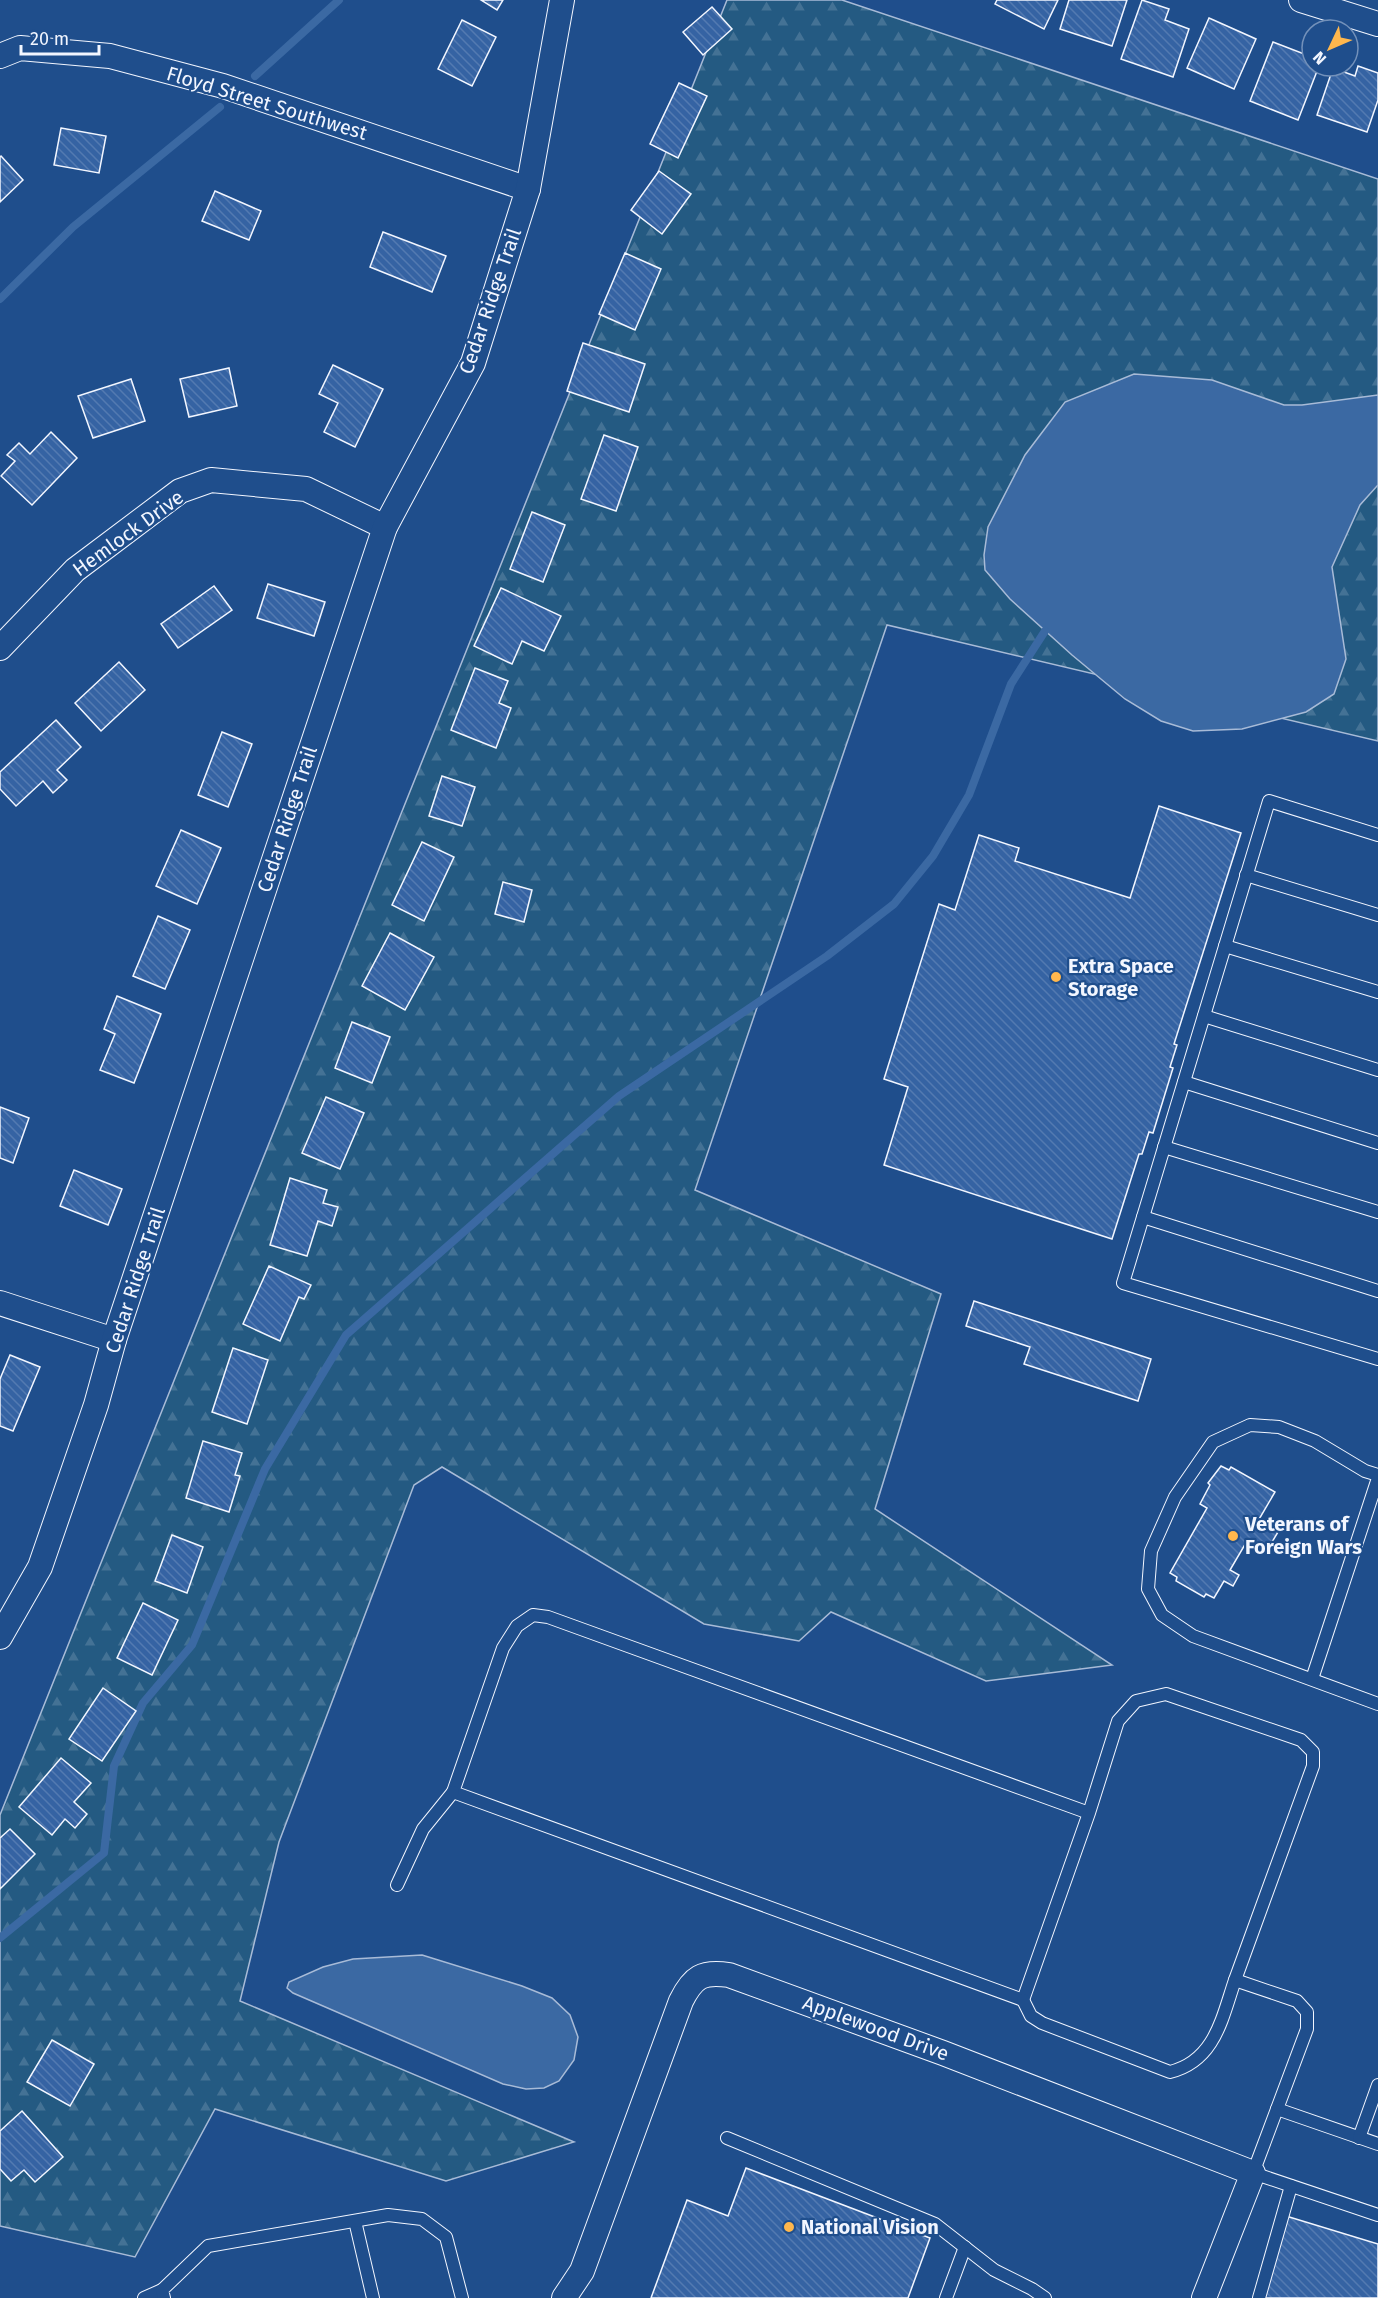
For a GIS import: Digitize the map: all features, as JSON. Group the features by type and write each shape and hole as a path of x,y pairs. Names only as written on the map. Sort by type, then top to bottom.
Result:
{"street":[{"name":"Cedar Ridge Trail","path":"0,1637 40,1567 96,1405 114,1340 385,526 472,363 528,189 562,0"},
{"path":"1301,0 1378,24"},
{"name":"Floyd Street Southwest","path":"0,56 20,48 111,56 223,86 528,189"},
{"name":"Hemlock Drive","path":"0,648 75,570 180,491 211,480 306,489 385,526"},
{"path":"0,1303 114,1340"},
{"name":"Applewood Drive","path":"564,2298 582,2271 681,2001 690,1983 711,1972 729,1975 944,2053 1253,2174"},
{"path":"1204,2298 1253,2174"}],"lane":[{"path":"1378,834 1269,801 1124,1283 1378,1359"},
{"path":"1246,875 1378,915"},
{"path":"1225,946 1378,992"},
{"path":"1204,1016 1378,1070"},
{"path":"1184,1082 1378,1143"},
{"path":"1164,1148 1378,1212"},
{"path":"1143,1217 1378,1291"},
{"path":"1312,1679 1378,1477 1315,1441 1288,1430 1280,1427 1250,1425 1213,1442 1175,1497 1151,1551 1148,1589 1162,1615 1192,1636 1378,1704"},
{"path":"397,1885 423,1829 453,1792 503,1648 517,1626 533,1615 548,1617 1089,1813"},
{"path":"453,1792 1023,2000 1031,2016 1042,2023 1170,2072 1185,2068 1201,2057 1216,2034 1313,1766 1313,1752 1301,1740 1166,1694 1136,1701 1118,1721 1089,1813 1023,2000"},
{"path":"1235,1980 1297,2001 1307,2012 1307,2029 1253,2174 1378,2215"},
{"path":"1359,2138 1378,2085"},
{"path":"1277,2109 1378,2144"},
{"path":"727,2139 935,2224 994,2270 1045,2298"},
{"path":"1259,2298 1291,2186"},
{"path":"144,2298 163,2294 208,2246 388,2215 422,2219 447,2237 462,2298"},
{"path":"356,2221 373,2298"},
{"path":"946,2298 965,2247"}],"green space":[{"path":"727,0 842,0 1378,179 1378,741 887,625 695,1190 941,1294 875,1509 1112,1665 986,1681 831,1612 799,1641 704,1624 442,1467 414,1485 279,1842 240,2001 574,2142 446,2181 215,2109 135,2257 0,2226 0,1815"}],"shaded area":[{"path":"1134,374 1212,380 1284,405 1302,405 1378,395 1378,485 1360,505 1332,567 1346,659 1334,694 1306,712 1242,729 1193,731 1161,721 1125,699 1072,655 1010,599 985,570 984,555 988,527 1025,455 1065,402"},
{"path":"422,1955 522,1986 552,1998 570,2015 578,2037 574,2060 559,2081 544,2088 526,2089 503,2084 293,1993 287,1988 289,1982 323,1967 353,1959"}],"building":[{"path":"481,0 503,0 497,10"},
{"path":"997,0 1058,0 1044,29 995,4"},
{"path":"1069,0 1127,0 1112,46 1060,29"},
{"path":"1142,0 1169,9 1165,20 1189,29 1173,77 1121,59"},
{"path":"712,7 732,29 703,55 683,32"},
{"path":"1209,18 1256,39 1234,89 1187,68"},
{"path":"462,20 496,37 472,86 438,69"},
{"path":"1273,42 1300,52 1300,78 1314,78 1298,120 1250,101"},
{"path":"1360,67 1378,73 1378,100 1367,132 1317,115 1330,78 1360,78"},
{"path":"679,83 707,96 678,158 650,144"},
{"path":"61,128 106,136 99,173 54,165"},
{"path":"0,157 23,180 0,202"},
{"path":"659,171 691,194 662,234 631,210"},
{"path":"215,191 261,211 249,240 202,221"},
{"path":"383,232 446,256 432,292 370,267"},
{"path":"625,253 661,269 635,330 599,314"},
{"path":"583,343 645,364 629,412 567,391"},
{"path":"333,365 383,389 355,447 324,432 338,403 319,394"},
{"path":"229,368 237,406 189,417 180,379"},
{"path":"131,379 145,421 93,438 78,396"},
{"path":"51,432 77,458 32,505 1,476 15,461 7,455 19,443 30,454"},
{"path":"604,435 638,447 616,511 581,499"},
{"path":"532,512 565,525 543,582 510,569"},
{"path":"268,584 325,602 314,636 257,618"},
{"path":"214,586 232,610 178,648 161,624"},
{"path":"501,588 561,616 544,651 522,641 512,664 474,646"},
{"path":"119,662 145,690 101,731 75,703"},
{"path":"475,668 508,681 499,703 511,708 496,748 451,730"},
{"path":"56,720 81,747 57,770 67,780 53,793 43,781 16,806 0,789 0,772"},
{"path":"222,732 252,744 228,807 198,795"},
{"path":"442,776 475,787 462,826 429,816"},
{"name":"Extra Space Storage","path":"1159,806 1241,833 1174,1044 1177,1045 1170,1067 1173,1068 1153,1133 1149,1132 1142,1154 1139,1154 1112,1239 884,1165 908,1087 884,1079 939,904 955,910 979,835 1019,848 1015,861 1130,898"},
{"path":"181,830 221,848 197,904 156,886"},
{"path":"422,842 454,857 424,921 392,905"},
{"path":"503,882 532,890 524,922 495,914"},
{"path":"158,916 190,930 165,989 133,976"},
{"path":"390,933 434,957 405,1010 362,986"},
{"path":"117,996 161,1014 134,1083 100,1070 115,1034 104,1029"},
{"path":"352,1022 390,1037 372,1083 335,1068"},
{"path":"326,1097 364,1113 340,1169 302,1153"},
{"path":"0,1107 29,1118 13,1163 0,1158"},
{"path":"74,1170 122,1189 108,1225 60,1206"},
{"path":"290,1178 327,1190 323,1203 338,1207 332,1226 318,1221 307,1256 270,1245"},
{"path":"269,1266 311,1285 304,1299 299,1297 280,1341 243,1324"},
{"path":"974,1301 1151,1359 1138,1401 1024,1364 1030,1347 966,1326"},
{"path":"233,1348 268,1360 247,1424 212,1412"},
{"path":"10,1355 40,1367 13,1431 0,1426 0,1379"},
{"path":"203,1441 242,1453 235,1475 240,1476 229,1512 186,1498"},
{"name":"Veterans of Foreign Wars","path":"1221,1466 1229,1470 1231,1467 1275,1492 1258,1521 1278,1532 1266,1552 1247,1541 1230,1570 1239,1575 1233,1586 1224,1581 1214,1598 1206,1594 1204,1597 1176,1581 1177,1577 1170,1573 1207,1508 1200,1504 1210,1485 1208,1483"},
{"path":"172,1535 203,1547 187,1593 155,1581"},
{"path":"143,1603 178,1620 152,1675 117,1658"},
{"path":"103,1688 136,1711 102,1761 69,1739"},
{"path":"61,1758 91,1783 74,1802 87,1814 75,1828 65,1819 52,1835 19,1807"},
{"path":"10,1829 35,1854 0,1889 0,1838"},
{"path":"52,2040 94,2064 70,2106 27,2082"},
{"path":"22,2111 63,2157 35,2182 24,2170 11,2181 0,2169 0,2131"},
{"name":"National Vision","path":"746,2168 930,2238 908,2298 651,2298 687,2200 728,2216"},
{"path":"1286,2216 1378,2244 1378,2298 1262,2298"}],"waterway":[{"path":"255,76 339,0"},
{"path":"0,299 73,227 220,107"},
{"path":"0,1938 104,1853 114,1766 143,1703 192,1645 265,1469 346,1335 619,1096 827,956 894,904 933,856 969,795 1011,684 1045,631"}],"place":[{"name":"Extra Space Storage","path":"1056,977"},
{"name":"Veterans of Foreign Wars","path":"1233,1536"},
{"name":"National Vision","path":"789,2227"}]}
